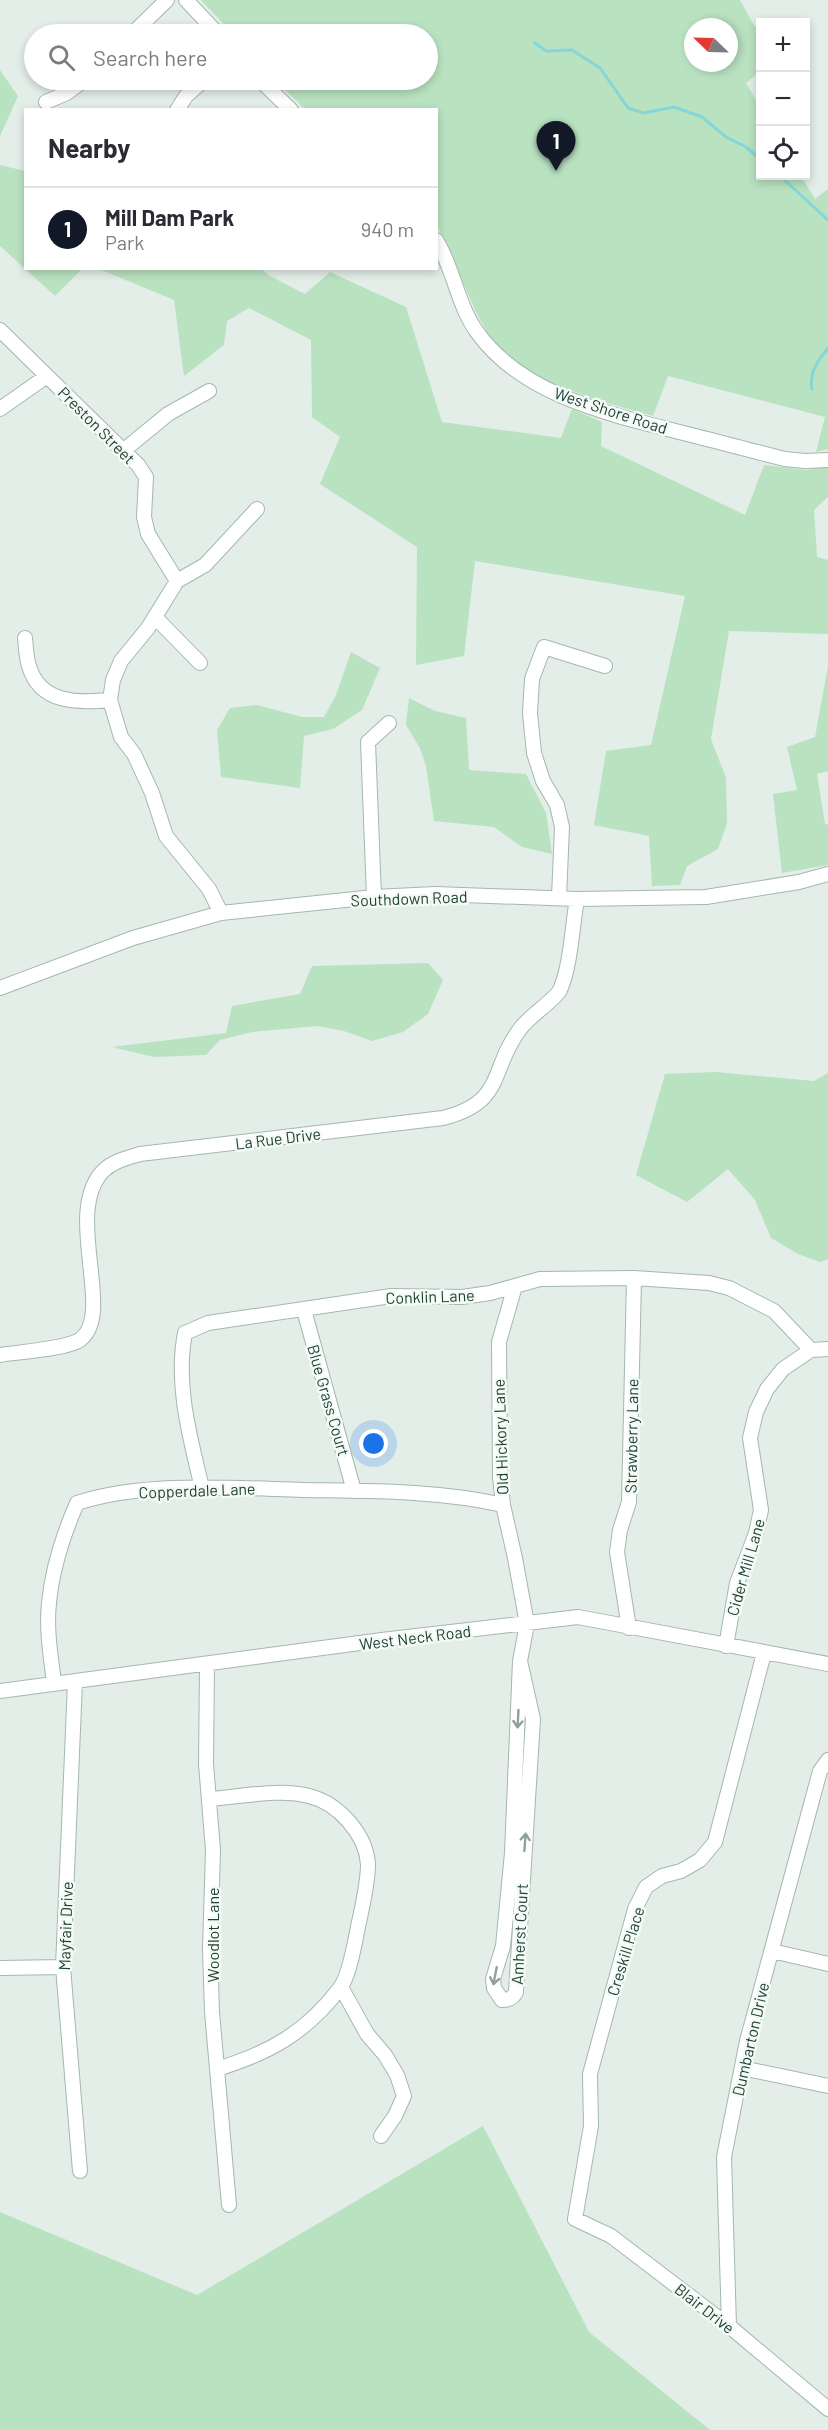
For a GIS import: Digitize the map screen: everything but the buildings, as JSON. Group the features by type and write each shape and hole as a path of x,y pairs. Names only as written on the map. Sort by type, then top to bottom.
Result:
{"street":[{"path":"142,24 167,0"},
{"path":"186,0 209,24"},
{"path":"46,102 71,90"},
{"path":"178,108 193,90"},
{"path":"270,90 289,108"},
{"name":"West Shore Road","path":"438,244 444,254 462,306 477,333 498,356 528,378 577,401 656,426 785,459 814,462 828,460"},
{"name":"Preston Street","path":"0,330 123,451 146,477 144,517 147,534 177,581"},
{"path":"0,409 47,376"},
{"path":"123,451 168,414 209,391"},
{"path":"221,913 209,889 166,836 152,793 134,754 122,737 110,700 113,681 121,661 155,617 177,581 205,565 256,509"},
{"path":"155,617 200,663"},
{"path":"25,638 29,667 39,685 56,698 81,703 110,700"},
{"path":"560,897 562,827 557,805 543,781 534,753 531,713 532,679 544,647 605,666"},
{"path":"374,897 368,742 389,723"},
{"name":"Southdown Road","path":"0,988 133,938 221,913 374,897 435,894 576,899 706,897 799,882 828,874"},
{"name":"La Rue Drive","path":"0,1355 69,1345 82,1339 92,1325 93,1308 86,1211 91,1190 103,1171 117,1161 140,1154 443,1118 464,1113 480,1101 493,1085 512,1042 521,1028 559,993 565,975 576,899"},
{"name":"Conklin Lane","path":"202,1488 187,1428 180,1359 185,1333 208,1323 391,1296 462,1297 490,1293 540,1280 634,1278 709,1283 729,1288 774,1311 811,1350"},
{"name":"Strawberry Lane","path":"629,1628 617,1552 620,1530 629,1502 634,1278"},
{"name":"Old Hickory Lane","path":"515,1286 499,1342 499,1442 502,1505 515,1558 527,1624"},
{"name":"Blue Grass Court","path":"304,1310 354,1491"},
{"path":"811,1350 828,1349"},
{"name":"Cider Mill Lane","path":"726,1646 737,1583 756,1533 761,1510 750,1438 756,1413 767,1389 783,1369 811,1350"},
{"name":"Copperdale Lane","path":"54,1683 49,1639 49,1603 65,1530 76,1503 131,1492 202,1488 354,1491 453,1497 502,1505"},
{"name":"West Neck Road","path":"0,1691 382,1640 578,1617 828,1664"},
{"name":"Amherst Court","path":"520,1661 533,1719 516,1992 511,1998 502,2000 494,1989 493,1979 503,1946 510,1876 520,1661 527,1624"},
{"name":"Creskill Place","path":"575,2219 591,2126 590,2074 635,1909 646,1887 662,1876 681,1871 700,1860 715,1842 764,1653"},
{"name":"Woodlot Lane","path":"207,1665 206,1764 213,1850 210,1949 212,2012 229,2205"},
{"name":"Mayfair Drive","path":"75,1682 63,1966 80,2171"},
{"name":"Dumbarton Drive","path":"729,2326 724,2157 747,2042 820,1771 828,1760"},
{"path":"209,1799 290,1793 310,1796 330,1804 349,1821 360,1839 368,1863 354,1948 341,1987 303,2027 279,2046 253,2058 217,2069"},
{"path":"772,1951 828,1964"},
{"path":"0,1968 63,1966"},
{"path":"341,1987 367,2034 385,2055 397,2075 404,2096 395,2116 381,2136"},
{"path":"742,2068 828,2086"},
{"name":"Blair Drive","path":"575,2219 611,2236 729,2326 828,2409"}],"green space":[{"path":"201,0 740,0 756,27 756,74 746,83 756,100 756,180 803,180 815,199 828,189 828,449 816,452 825,417 668,376 653,416 596,400 539,378 494,345 477,314 438,227 438,108 304,108 285,90 438,90 438,24 224,24"},
{"path":"0,70 18,96 0,136"},
{"path":"0,165 24,171 24,268 0,246"},
{"path":"26,270 81,270 55,296"},
{"path":"101,270 262,270 305,294 330,272 406,307 442,422 561,438 572,409 602,422 601,446 745,515 764,465 808,470 828,464 828,497 814,510 817,557 828,560 828,634 729,631 711,739 726,778 727,823 718,849 687,866 680,885 652,886 649,836 594,825 606,751 651,745 685,596 475,561 464,656 416,665 417,547 320,484 340,437 312,417 311,340 249,308 227,321 224,345 184,376 174,300"},
{"path":"351,652 380,668 362,710 333,729 304,736 300,788 221,777 217,730 230,708 257,705 302,717 324,717 336,695"},
{"path":"828,666 828,771 817,774 825,824 828,825 828,865 782,873 773,794 797,790 787,747 815,737"},
{"path":"409,698 435,711 466,718 469,770 526,774 546,813 552,854 522,847 494,827 434,821 426,766 420,748 406,725"},
{"path":"428,963 443,980 428,1014 403,1032 372,1041 344,1031 318,1026 252,1032 220,1040 206,1055 154,1057 112,1047 226,1033 232,1006 300,994 312,966"},
{"path":"716,1072 814,1081 828,1073 828,1259 820,1262 798,1254 771,1238 755,1200 728,1169 687,1202 636,1175 665,1074"},
{"path":"483,2126 589,2332 710,2430 0,2430 0,2212 197,2295"}],"waterway":[{"path":"535,43 546,51 572,50 600,68 628,108 643,113 674,107 702,117 726,137 746,147 756,156"},
{"path":"784,180 828,220"},
{"path":"812,389 813,372 828,348"}],"place":[{"name":"Mill Dam Park","path":"556,171"}]}
